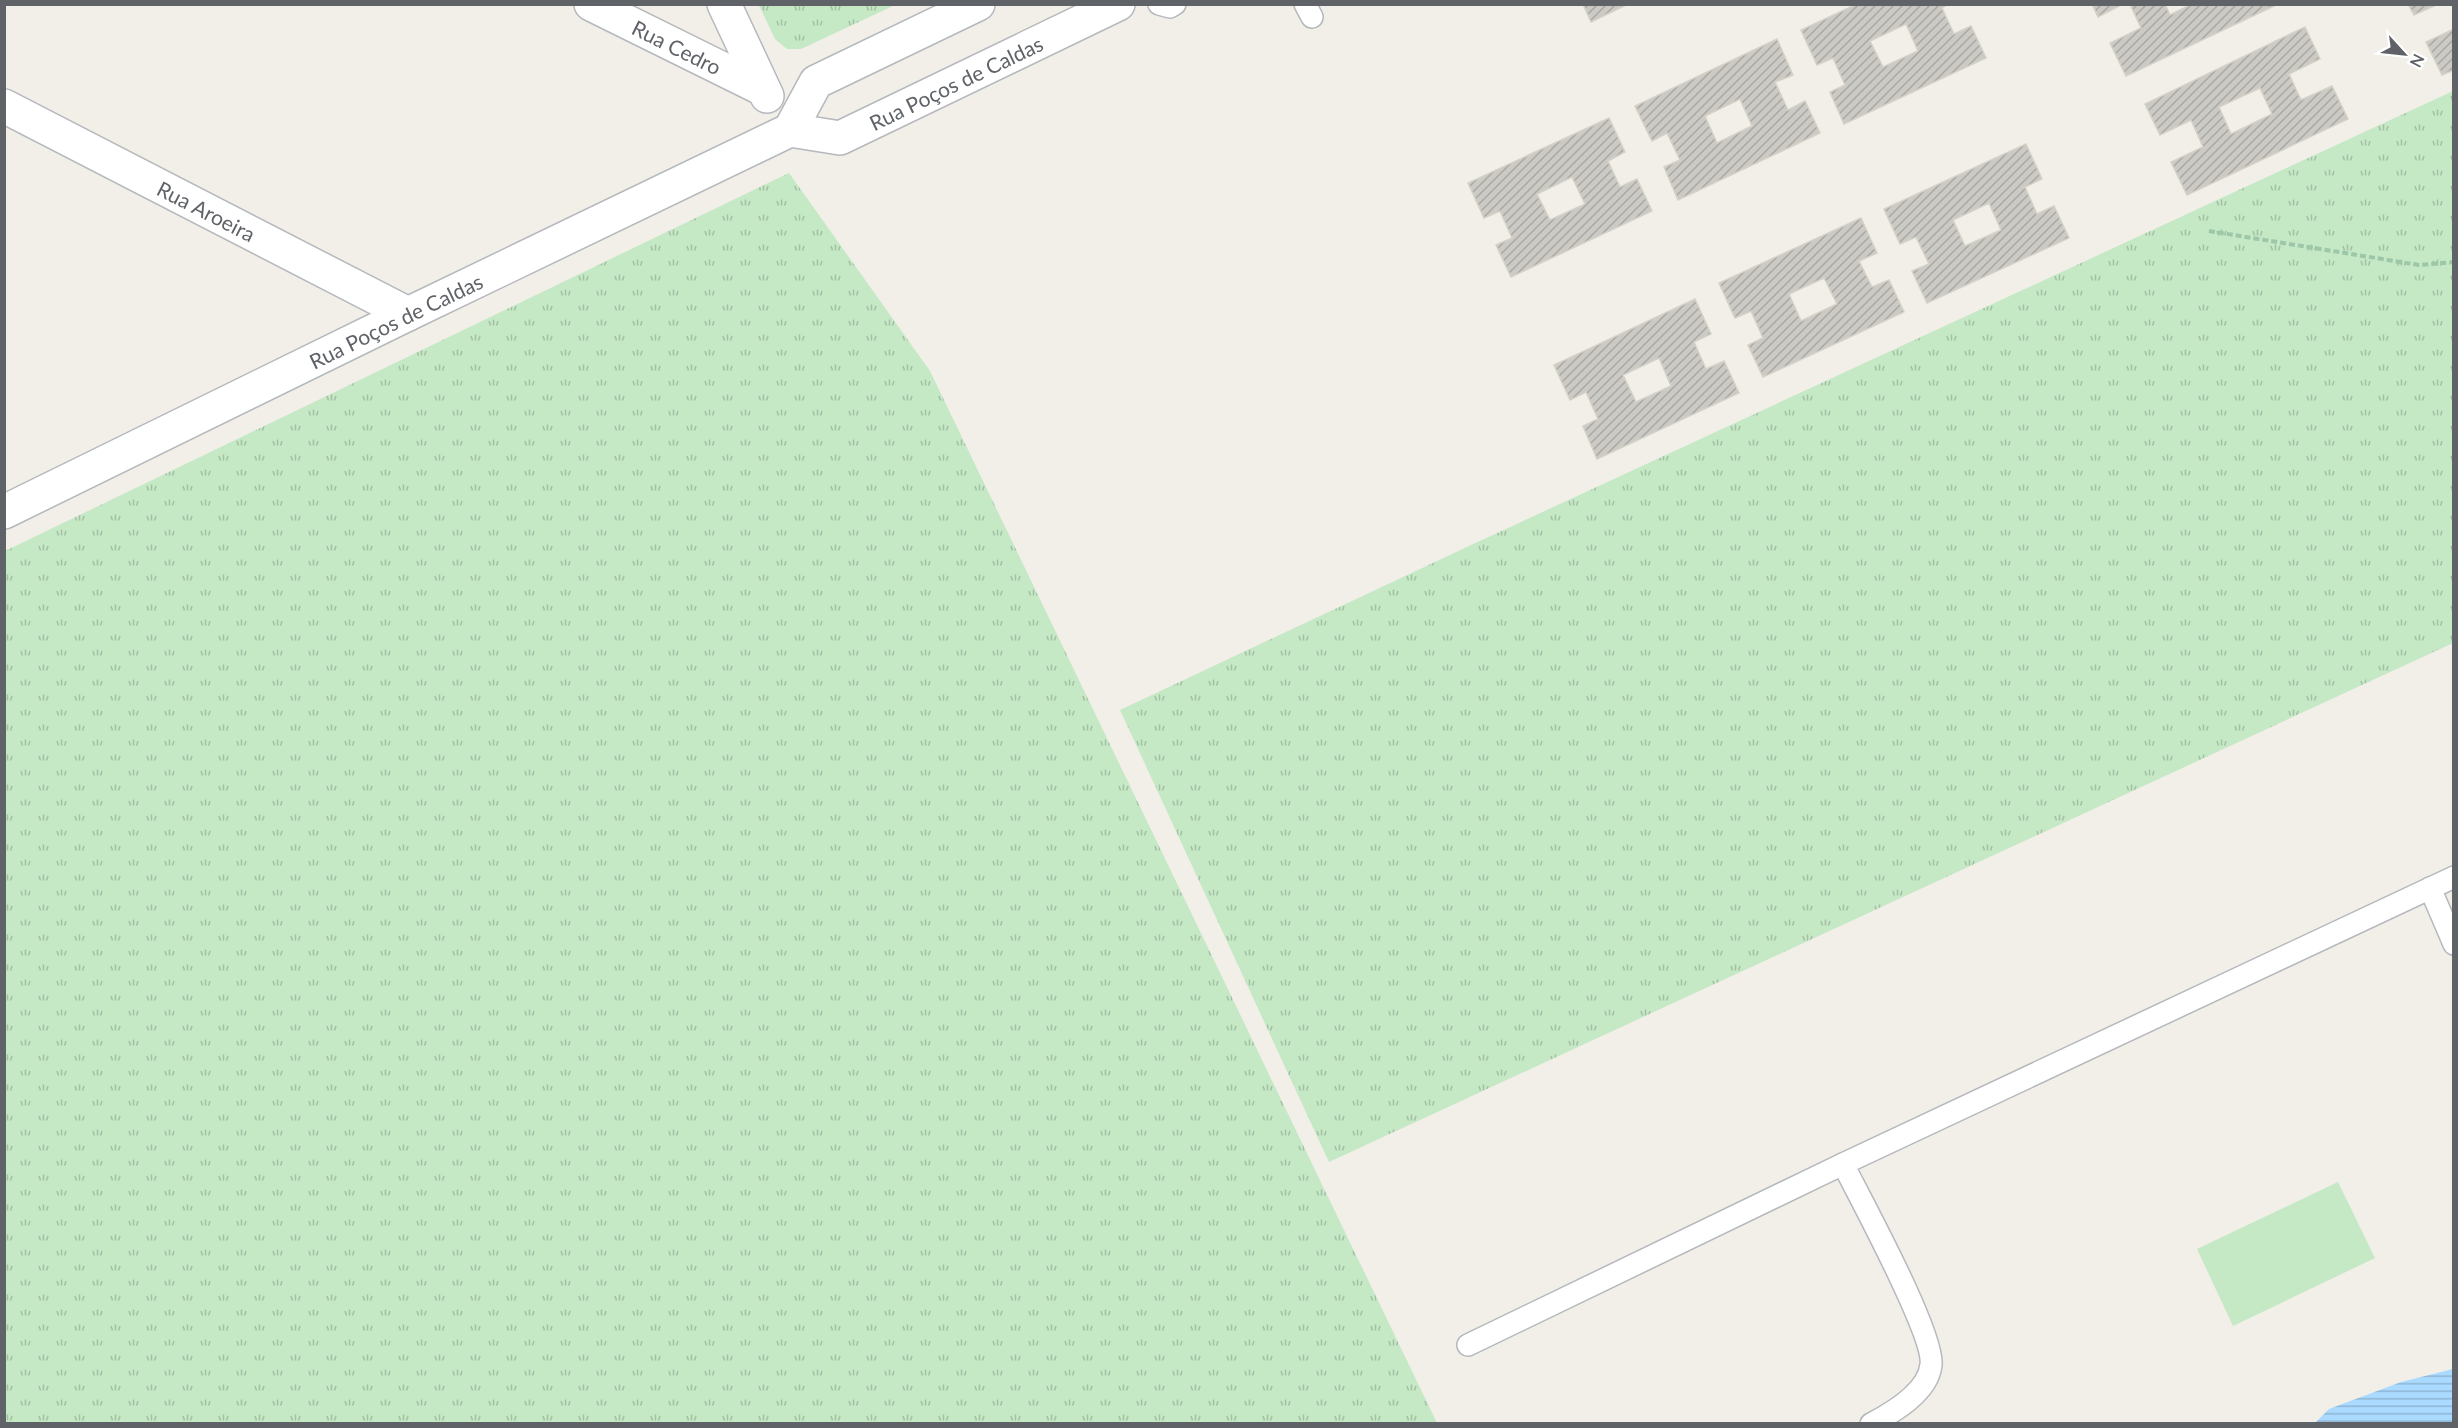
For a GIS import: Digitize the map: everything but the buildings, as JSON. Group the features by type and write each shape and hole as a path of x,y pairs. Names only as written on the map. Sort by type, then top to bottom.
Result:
{"street":[{"name":"Rua Cedro","path":"591,4 763,89"},
{"path":"724,4 763,89 790,130 816,82 978,4"},
{"name":"Rua Poços de Caldas","path":"5,512 790,130 840,138 1118,4"},
{"name":"Rua Aroeira","path":"4,106 408,314"}],"lane":[{"path":"1159,4 1170,7 1175,4"},
{"path":"1467,1345 1843,1164 2454,877"},
{"path":"2430,888 2454,944"},
{"path":"1843,1164 1902,1282 1926,1339 1932,1364 1923,1388 1871,1424"}],"path":[{"path":"2209,231 2418,265 2454,262"}],"green space":[{"path":"759,5 895,5 801,49 787,49 775,39"},
{"path":"2453,91 2453,643 1329,1162 1120,710"},
{"path":"789,173 930,371 1437,1423 5,1423 5,551"},
{"path":"2338,1182 2375,1258 2233,1326 2197,1249"}],"water":[{"path":"2453,1369 2453,1423 2315,1423 2329,1409 2401,1382"}]}
